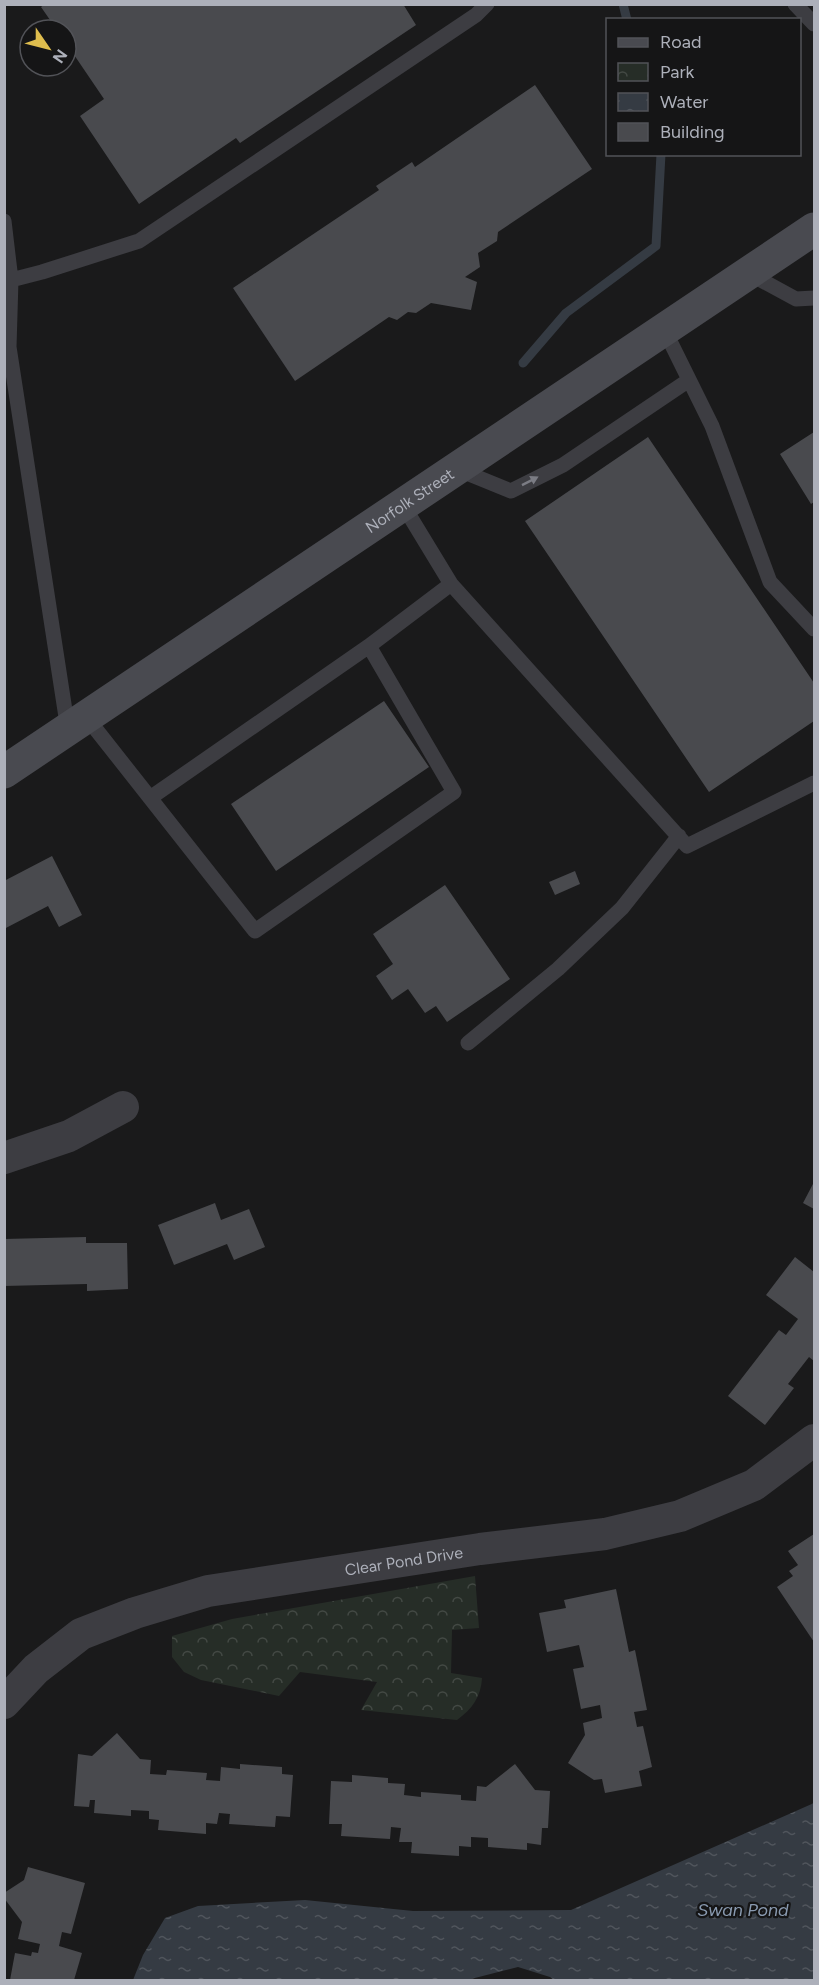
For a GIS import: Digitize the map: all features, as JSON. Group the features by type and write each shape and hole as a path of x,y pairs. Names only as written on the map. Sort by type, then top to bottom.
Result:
{"main road":[{"name":"Norfolk Street","path":"4,772 814,229"}],"street":[{"path":"4,1158 69,1136 123,1107"},
{"name":"Clear Pond Drive","path":"4,1703 36,1670 81,1634 135,1613 208,1591 480,1549 605,1534 680,1516 754,1485 814,1440"}],"lane":[{"path":"11,280 139,242 476,15 487,4"},
{"path":"795,4 814,24"},
{"path":"4,221 11,280 9,347 78,724 150,798 255,931 454,792 369,646"},
{"path":"748,273 796,299 814,298"},
{"path":"664,329 712,426 770,582 814,629"},
{"path":"457,469 511,491 563,465 689,380"},
{"path":"403,505 452,584 687,846 814,783"},
{"path":"150,798 369,646 452,584"},
{"path":"468,1043 558,969 622,908 679,836"}],"green space":[{"path":"475,1576 479,1628 452,1630 451,1673 482,1678 475,1702 457,1720 361,1710 377,1682 300,1672 279,1696 201,1680 184,1672 172,1657 172,1636 232,1619"}],"water":[{"name":"Swan Pond","path":"814,1803 814,1980 554,1980 518,1967 467,1980 133,1980 143,1955 165,1918 198,1906 305,1900 413,1911 571,1910"}],"building":[{"path":"45,4 403,4 416,25 240,143 236,138 139,204 80,116 104,99 78,61 78,18 49,18 41,7"},
{"path":"535,85 592,169 498,232 497,241 478,253 480,267 465,277 477,282 471,310 431,303 416,313 408,312 397,320 389,317 295,381 233,288 379,190 376,186 412,162 415,167"},
{"path":"814,432 814,502 811,504 780,454"},
{"path":"648,437 814,683 814,721 709,792 525,521"},
{"path":"384,701 429,767 276,871 231,804"},
{"path":"52,856 82,915 59,927 48,906 4,929 4,881"},
{"path":"575,871 580,884 555,895 549,882"},
{"path":"445,885 510,979 447,1022 436,1006 425,1013 408,989 392,1000 376,976 393,964 373,934"},
{"path":"814,1182 814,1209 803,1203"},
{"path":"215,1203 221,1220 249,1209 265,1247 234,1260 227,1244 174,1265 158,1225"},
{"path":"86,1237 86,1243 127,1243 128,1289 87,1291 87,1284 4,1286 4,1239"},
{"path":"795,1257 814,1272 814,1361 809,1357 788,1384 794,1388 765,1425 728,1396 779,1330 786,1335 798,1319 766,1295"},
{"path":"814,1534 814,1642 777,1587 793,1576 789,1571 798,1565 788,1551"},
{"path":"616,1589 629,1652 635,1650 647,1710 634,1712 637,1727 643,1726 652,1767 639,1771 642,1786 605,1793 602,1779 594,1780 568,1763 585,1735 583,1723 602,1718 600,1705 581,1709 573,1669 584,1667 579,1645 547,1652 539,1613 566,1608 564,1600"},
{"path":"117,1733 140,1759 151,1760 150,1774 166,1775 167,1770 207,1773 206,1780 220,1781 221,1767 240,1769 240,1764 282,1767 282,1774 293,1775 290,1817 276,1816 275,1827 229,1824 230,1814 219,1813 217,1824 206,1823 206,1834 158,1830 159,1820 149,1819 149,1811 131,1810 131,1816 94,1813 95,1800 90,1800 89,1807 74,1806 78,1754 92,1756"},
{"path":"515,1764 535,1790 550,1791 548,1828 542,1828 541,1845 527,1843 527,1850 488,1847 488,1838 471,1837 471,1847 459,1846 459,1856 411,1853 412,1842 399,1842 401,1828 391,1827 390,1839 341,1836 342,1824 329,1824 331,1781 352,1782 352,1775 388,1778 388,1783 405,1784 404,1795 421,1797 421,1792 461,1795 461,1800 476,1801 477,1786 486,1787"},
{"path":"28,1867 85,1883 71,1934 62,1932 59,1946 82,1953 74,1980 10,1980 15,1953 31,1956 32,1952 38,1953 40,1944 18,1939 22,1922 4,1898 4,1893 24,1880"}],"waterway":[{"path":"623,4 626,18"},
{"path":"523,363 566,313 656,246 661,156"}]}
